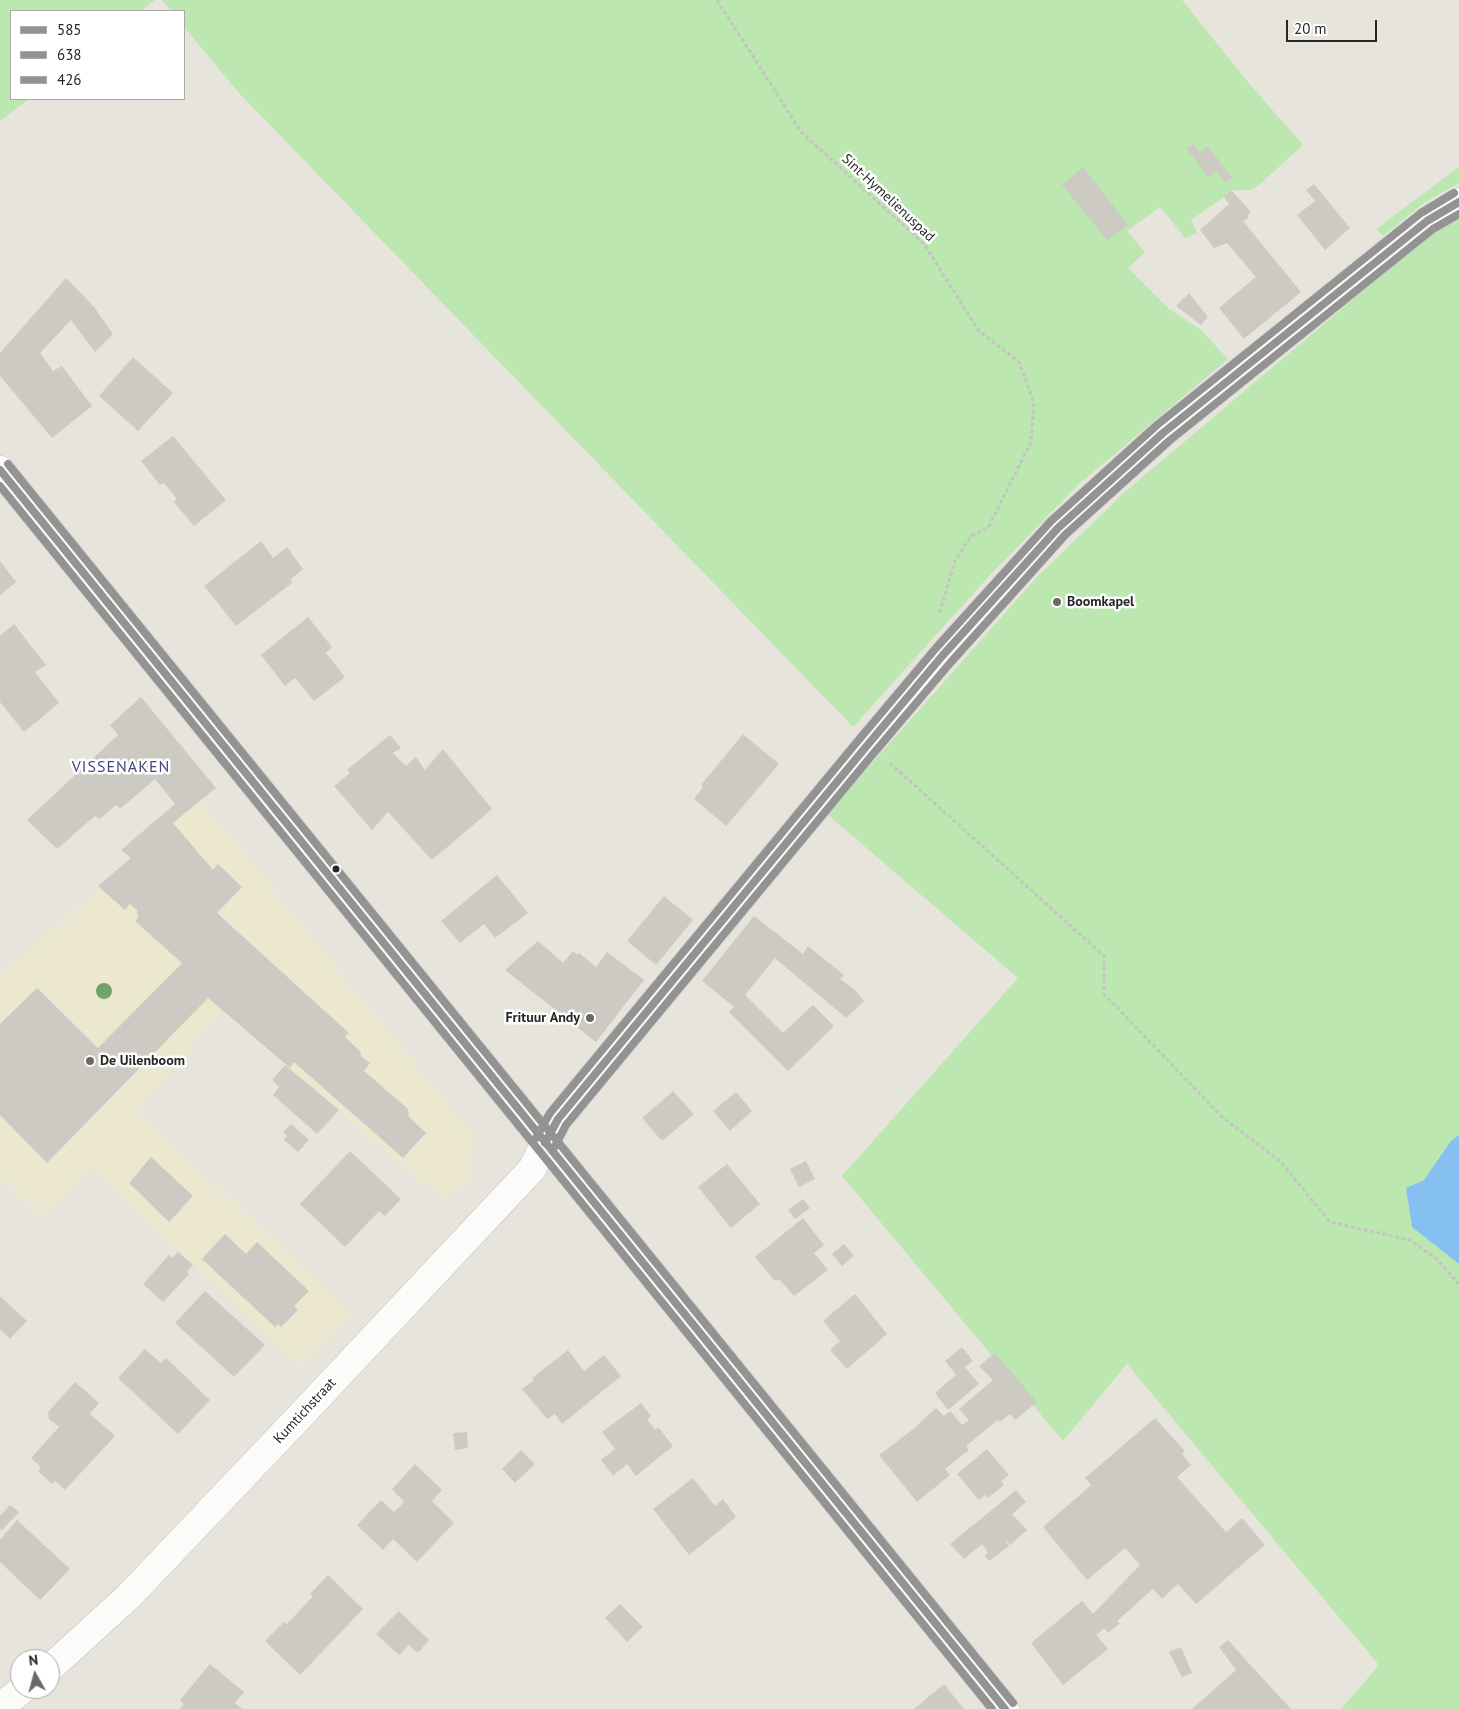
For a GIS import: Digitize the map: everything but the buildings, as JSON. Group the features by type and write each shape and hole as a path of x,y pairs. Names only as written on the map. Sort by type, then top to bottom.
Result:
{"street":[{"name":"Kumtichstraat","path":"60,1659 130,1596 532,1169 558,1119 943,655 1058,528 1163,433 1427,220 1459,202"},
{"path":"0,470 1005,1709"},
{"path":"0,1708 11,1699"}],"path":[{"name":"Sint-Hymelienuspad","path":"717,0 802,133 924,244 979,331 1019,362 1034,403 1030,442 1001,504 988,528 971,536 955,561 938,616 943,655"},
{"path":"865,748 888,762 1104,956 1104,994 1222,1117 1280,1161 1330,1222 1410,1240 1438,1260 1459,1284"}],"shaded area":[{"name":"De Uilenboom","path":"201,800 474,1137 470,1179 445,1201 222,1012 137,1111 354,1315 303,1368 89,1167 44,1219 0,1176 0,975 100,888 98,886"}],"green space":[{"path":"0,0 155,0 142,10 10,10 10,100 28,100 0,121"},
{"path":"162,0 1182,0 1247,81 1303,145 1251,190 1234,190 1191,220 1197,233 1185,238 1160,207 1127,231 1145,252 1128,268 1169,309 1200,329 1228,359 1080,483 991,574 853,727 239,93 185,28 185,10 170,10"},
{"path":"1459,167 1459,183 1425,202 1383,236 1376,229"},
{"path":"1459,217 1459,1709 1341,1709 1379,1665 1127,1364 1063,1441 842,1176 1018,978 827,814 1038,576 1126,491 1433,232"}],"water":[{"path":"1459,1135 1459,1264 1412,1227 1406,1188 1424,1180 1451,1141"}],"transit line":[{"name":"426","path":"536,1138 550,1113 857,742 936,648 1051,521 1157,425 1421,213 1454,193"},
{"name":"585","path":"545,1143 558,1119 865,748 943,655 1058,528 1163,433 1427,221 1459,202"},
{"name":"638","path":"554,1148 566,1125 873,754 951,662 1065,535 1169,441 1433,229 1459,214"},
{"name":"426","path":"8,464 1013,1703"},
{"name":"585","path":"0,470 1005,1709"},
{"name":"638","path":"0,486 992,1709"}],"place":[{"name":"Boomkapel","path":"1057,602"},
{"name":"Frituur Andy","path":"590,1018"},
{"name":"De Uilenboom","path":"90,1061"}],"district":[{"name":"VISSENAKEN","path":"121,767"}]}
